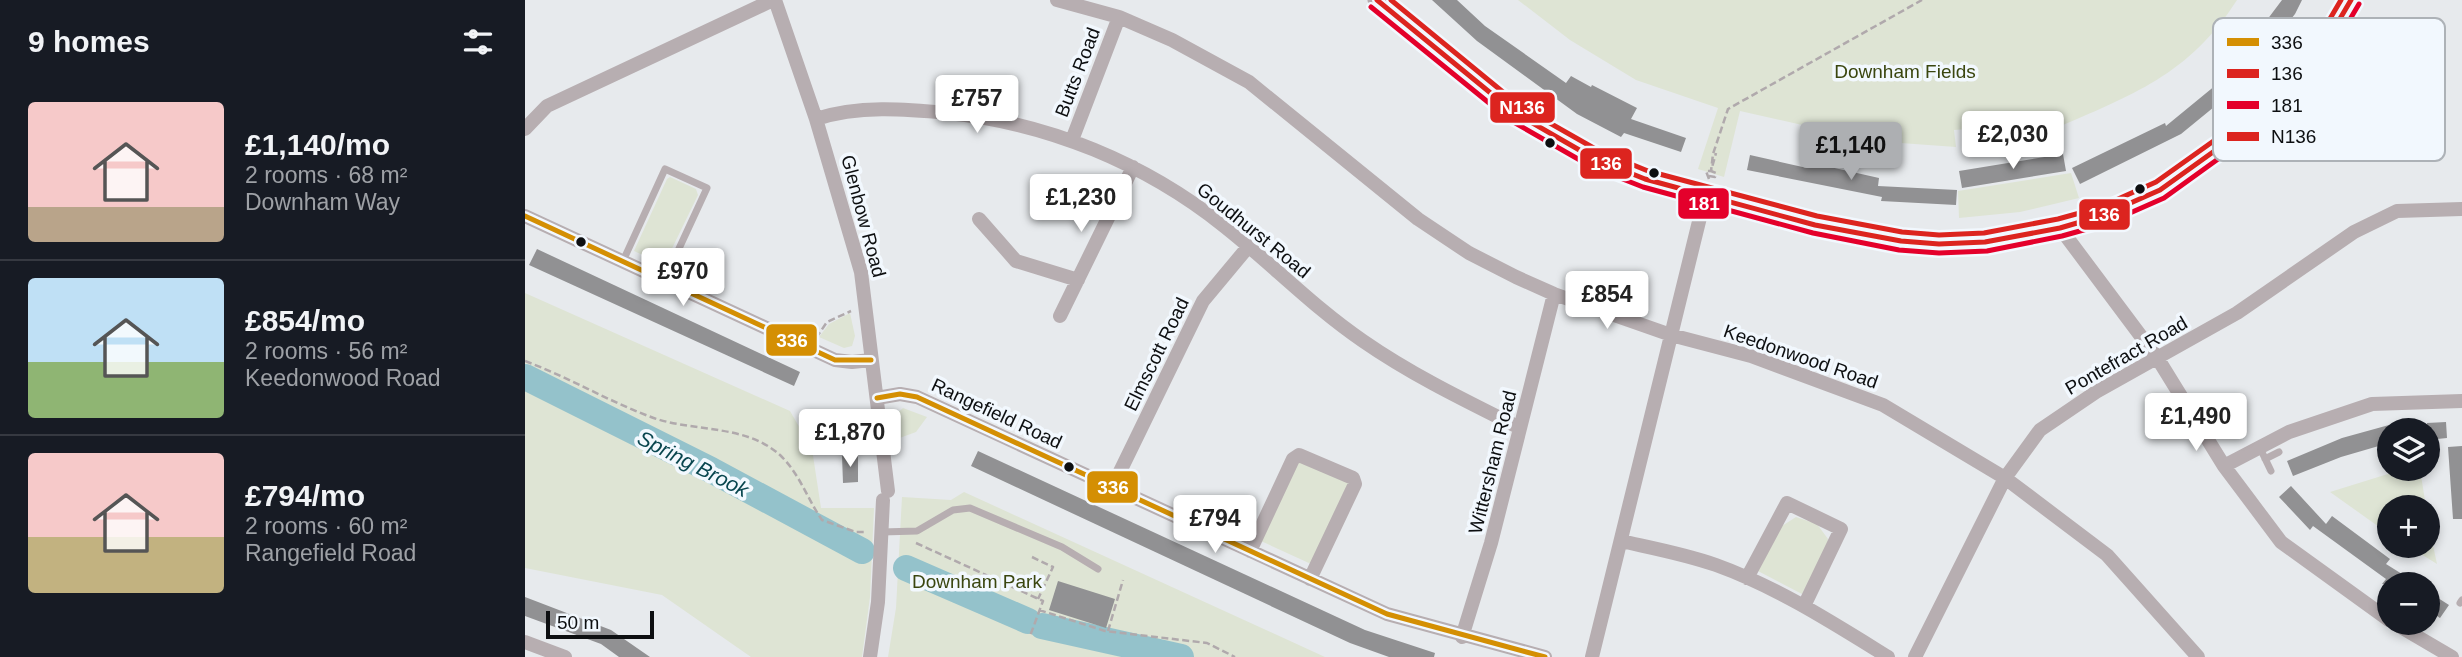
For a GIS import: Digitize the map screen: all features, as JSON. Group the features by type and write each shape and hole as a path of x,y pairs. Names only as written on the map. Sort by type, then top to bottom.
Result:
{"street":[{"name":"Glenbow Road","path":"774,0 817,119 848,218 861,272 886,496 870,657"},
{"path":"525,129 547,106 774,0"},
{"name":"Keedonwood Road","path":"1057,0 1119,17 1171,40 1249,82 1418,219 1469,253 1554,295 1671,335 1751,356 1883,405 2004,478 2107,555 2198,657"},
{"path":"1377,0 1515,113 1595,159 1645,179 1705,197 1815,225 1901,241 1939,244 1985,242 2060,228 2101,216 2160,190 2213,153"},
{"path":"2340,18 2351,0"},
{"name":"Butts Road","path":"1072,140 1119,17"},
{"name":"Goudhurst Road","path":"817,119 866,109 918,110 1006,121 1072,140 1133,167 1223,225 1369,345 1437,387 1520,428"},
{"path":"1060,316 1133,167"},
{"path":"1592,657 1705,197"},
{"name":"Pontefract Road","path":"1915,657 2004,478 2040,430 2096,392 2237,313 2354,232 2397,211 2462,209"},
{"path":"525,216 835,360 871,360"},
{"path":"979,219 1016,261 1078,280"},
{"path":"2060,228 2158,359 2224,466 2281,542 2377,611"},
{"name":"Elmscott Road","path":"1112,488 1203,301 1248,247"},
{"name":"Wittersham Road","path":"1462,637 1554,295"},
{"name":"Rangefield Road","path":"877,398 900,394 917,397 1387,614 1462,637 1545,657"},
{"path":"2224,466 2262,453 2289,432 2372,404 2462,401"},
{"path":"1250,551 1293,459 1299,455 1353,478 1355,484 1310,579"},
{"path":"1748,578 1787,503 1841,529 1804,606"},
{"path":"1621,541 1689,557 1748,578 1804,606 1888,657"},
{"path":"2414,635 2452,657"},
{"path":"525,642 565,657"}],"lane":[{"path":"622,261 665,169 706,188 664,281"},
{"path":"2271,471 2262,453 2279,453"},
{"path":"882,532 917,531 953,510 970,508 1062,547 1098,569"}],"path":[{"path":"1705,197 1709,176 1706,171 1711,171 1713,154 1716,153 1728,109 1923,0"},
{"path":"810,348 821,330 835,317 865,308"},
{"path":"525,360 568,377 653,418 727,431 761,443 781,456 795,473 822,520 856,532 882,532"},
{"path":"914,542 1043,601 1030,634"},
{"path":"941,554 944,548"},
{"path":"1031,557 1053,567 1038,599"},
{"path":"974,569 977,563"},
{"path":"1108,631 1123,580"},
{"path":"1038,609 1108,631 1207,643 1235,657"}],"green space":[{"name":"Downham Fields","path":"1518,0 2237,0 2225,18 2213,18 2213,32 2179,65 2134,93 2054,129 2051,113 2007,126 1954,130 1956,147 1873,141 1740,111 1724,177 1698,169 1718,108 1636,80 1570,40"},
{"path":"2071,173 2079,198 2020,212 1959,218 1958,191"},
{"path":"670,177 696,189 698,195 664,265 634,251"},
{"path":"525,293 790,411 812,449 821,508 874,508 870,597 862,657 751,657 662,595 525,568"},
{"path":"850,313 855,336 852,346 844,348 819,337 829,324"},
{"path":"903,408 927,417 916,432 894,440 894,416"},
{"path":"1298,461 1349,482 1311,564 1261,541"},
{"path":"2377,477 2377,481 2422,481 2424,495 2377,495 2377,525 2330,492"},
{"name":"Downham Park","path":"964,492 1325,657 888,657 896,608 902,497 951,500"},
{"path":"1796,517 1817,524 1828,539 1827,547 1802,594 1758,571 1782,526"}],"building":[{"path":"1432,0 1457,0 1485,26 1566,83 1571,76 1637,108 1631,119 1686,138 1681,152 1624,133 1621,137 1577,114 1477,41"},
{"path":"2282,0 2302,0 2292,18 2268,18"},
{"path":"2213,87 2213,108 2181,134 2080,184 2072,168 2165,123 2166,126"},
{"path":"2063,154 2066,171 1962,188 1959,171"},
{"path":"1750,155 1807,168 1808,162 1879,178 1878,186 1957,190 1956,205 1881,201 1882,197 1747,170"},
{"path":"537,249 800,372 794,386 529,265"},
{"path":"2440,422 2446,422 2447,438 2440,439"},
{"path":"2377,428 2377,446 2293,476 2287,461 2342,438"},
{"path":"2462,446 2462,519 2453,519 2448,447"},
{"path":"978,451 1365,630 1435,653 1434,657 1389,657 1350,643 971,466"},
{"path":"858,455 858,482 843,483 842,456"},
{"path":"2291,486 2326,524 2332,516 2377,549 2377,558 2390,559 2386,564 2399,572 2377,572 2313,526 2310,530 2279,497"},
{"path":"1058,581 1115,599 1106,628 1049,610"},
{"path":"525,597 611,630 650,657 619,657 601,644 525,616"},
{"path":"2440,599 2449,605 2440,618"}],"waterway":[{"name":"Spring Brook","path":"525,377 711,470 862,551"},
{"name":"Spring Brook","path":"906,568 1028,621"},
{"name":"Spring Brook","path":"1042,626 1181,657"}],"transit line":[{"name":"136","path":"1377,0 1515,113 1595,159 1645,179 1815,225 1901,241 1939,244 1985,242 2060,228 2101,216 2160,190 2213,152"},
{"name":"N136","path":"1391,0 1520,106 1599,151 1648,171 1817,216 1902,232 1939,235 1984,233 2058,219 2098,208 2156,182 2213,141"},
{"name":"N136","path":"2330,18 2341,0"},
{"name":"136","path":"2340,18 2351,0"},
{"name":"181","path":"2351,18 2359,4"},
{"name":"181","path":"1371,7 1510,120 1592,167 1643,187 1813,233 1899,250 1939,253 1987,251 2062,236 2105,224 2164,198 2215,161"},
{"name":"336","path":"525,216 835,360 871,360"},
{"name":"336","path":"877,398 900,394 917,397 1387,614 1545,657"}]}
